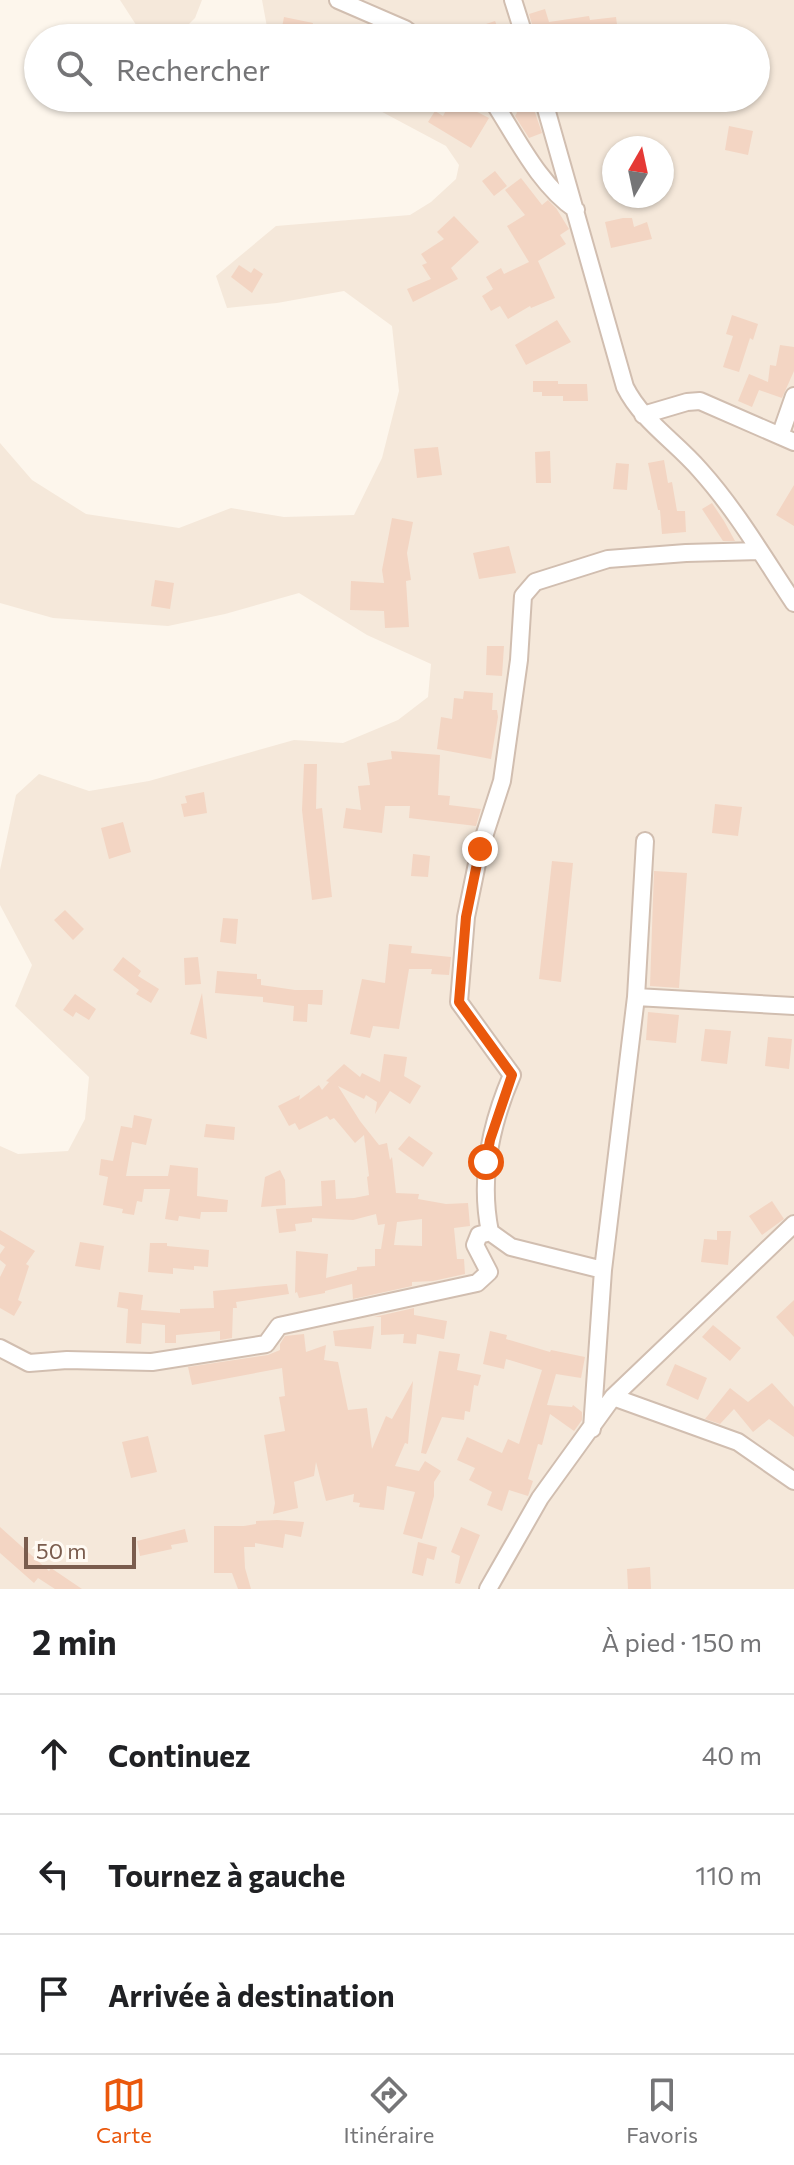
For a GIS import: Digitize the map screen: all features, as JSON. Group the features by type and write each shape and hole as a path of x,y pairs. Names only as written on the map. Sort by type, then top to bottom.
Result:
{"street":[{"path":"338,0 393,24"},
{"path":"513,0 521,24"},
{"path":"500,112 529,158 562,200 576,210"},
{"path":"547,112 625,387 635,407 700,470 794,603"},
{"path":"643,415 700,401 787,439 794,396"},
{"path":"603,1270 511,1247 490,1232 484,1203 486,1162 490,1140 512,1075 459,1002 466,917 480,849 502,781 519,660 523,596 535,582 608,559 760,551"},
{"path":"592,1429 603,1270 636,997 645,841"},
{"path":"636,997 794,1006"},
{"path":"488,1589 540,1498 613,1397 794,1224"},
{"path":"0,1348 29,1363 67,1360 152,1362 266,1344 279,1326 477,1283 489,1272 475,1245 479,1235 490,1232"},
{"path":"613,1397 738,1442 794,1481"}],"shaded area":[{"path":"120,0 202,0 195,18 189,24 135,24"},
{"path":"262,0 794,0 794,1589 0,1589 0,1146 18,1154 68,1151 85,1119 89,1077 15,1006 32,965 0,905 0,870 16,795 39,774 89,791 149,781 294,740 343,743 398,720 428,697 431,664 367,635 299,593 168,626 53,618 0,603 0,443 32,480 86,514 179,528 231,508 284,517 354,515 382,458 399,391 392,326 344,291 227,308 216,276 276,226 410,215 431,202 456,179 459,165 446,146 382,112 770,112 770,24 266,24"}],"building":[{"path":"545,9 549,22 589,16 590,20 616,17 617,24 532,24 529,14"},
{"path":"284,17 313,23 313,24 283,24"},
{"path":"434,112 443,116 445,112 477,112 489,118 471,148 428,122"},
{"path":"535,112 542,133 529,138 515,116 517,113"},
{"path":"729,126 753,131 748,155 725,150"},
{"path":"495,171 507,186 494,196 482,181"},
{"path":"521,178 542,205 548,200 556,208 569,229 560,235 566,244 538,261 555,298 530,306 508,319 500,306 491,311 482,296 493,289 486,277 501,268 504,274 529,262 507,226 525,215 505,190"},
{"path":"454,216 479,242 451,268 458,279 413,302 407,289 431,279 422,265 427,263 421,254 444,239 437,232"},
{"path":"632,218 634,227 647,222 652,239 611,248 605,222"},
{"path":"239,265 251,273 254,268 263,274 252,293 231,277"},
{"path":"732,315 758,324 739,372 723,367 733,336 726,334"},
{"path":"557,320 571,342 526,365 515,345"},
{"path":"780,345 794,347 794,371 782,398 759,390 752,407 738,401 749,374 768,382 770,365 776,366"},
{"path":"533,381 587,384 588,401 563,401 563,396 542,396 542,392 533,392"},
{"path":"438,447 442,475 417,478 414,449"},
{"path":"550,451 551,483 536,483 535,452"},
{"path":"664,460 677,511 685,511 686,532 662,534 660,510 648,463"},
{"path":"616,463 629,464 627,490 613,489"},
{"path":"794,485 794,526 776,515"},
{"path":"712,503 735,541 723,541 702,509"},
{"path":"392,518 413,522 407,553 411,580 406,581 409,627 385,628 384,611 350,610 351,581 384,583 382,570"},
{"path":"509,546 516,573 479,579 473,553"},
{"path":"155,580 174,583 170,609 151,606"},
{"path":"487,646 504,646 502,676 486,675"},
{"path":"464,691 493,693 492,710 497,710 498,717 491,759 437,749 441,717 452,719 454,698 463,699"},
{"path":"391,751 440,755 438,795 450,796 449,805 481,809 476,826 409,818 410,806 385,806 382,833 343,828 346,808 361,810 358,786 370,785 367,763 392,759"},
{"path":"304,764 317,764 316,809 322,808 332,897 312,900 302,810"},
{"path":"204,792 207,813 184,817 181,804 187,803 185,796"},
{"path":"715,804 742,807 738,836 712,833"},
{"path":"123,822 131,852 109,859 101,828"},
{"path":"413,854 430,856 428,877 411,876"},
{"path":"552,861 573,863 561,982 539,979"},
{"path":"654,871 687,873 679,988 650,986"},
{"path":"65,910 84,929 73,940 54,920"},
{"path":"223,918 238,919 236,944 220,942"},
{"path":"389,944 412,946 411,953 451,957 449,975 431,974 432,969 409,969 399,1029 373,1026 370,1038 350,1034 362,979 385,983"},
{"path":"123,957 141,971 138,976 159,989 151,1003 136,994 139,990 113,970"},
{"path":"198,957 201,984 185,985 184,958"},
{"path":"217,971 257,974 261,985 323,990 322,1005 308,1004 307,1022 293,1021 294,1006 263,1002 263,997 215,993"},
{"path":"202,993 207,1039 190,1034"},
{"path":"75,994 96,1009 89,1020 76,1012 73,1017 63,1010"},
{"path":"648,1012 679,1015 676,1043 646,1040"},
{"path":"705,1029 731,1031 727,1064 701,1061"},
{"path":"768,1037 792,1039 789,1069 765,1066"},
{"path":"384,1054 407,1057 404,1076 421,1086 410,1104 390,1091 375,1114 377,1102 338,1086 379,1145 387,1143 390,1160 392,1157 396,1193 419,1194 418,1199 446,1204 468,1203 470,1226 454,1228 457,1259 464,1259 465,1274 412,1282 412,1286 353,1299 352,1284 299,1298 295,1293 296,1251 328,1254 326,1278 357,1270 357,1267 375,1266 375,1249 381,1249 385,1224 378,1225 376,1214 353,1220 312,1218 312,1222 295,1224 296,1231 279,1233 276,1209 322,1206 321,1181 335,1180 336,1199 369,1195 369,1176 364,1135 355,1143 334,1118 330,1120 327,1116 299,1130 295,1123 289,1126 278,1106 300,1095 299,1100 319,1085 322,1090 329,1082 326,1081 344,1064 360,1077 362,1073 380,1082","holes":["422,1219 422,1246 394,1245 397,1222"]},
{"path":"134,1115 152,1119 146,1145 132,1142 126,1176 168,1176 170,1165 198,1168 197,1196 228,1200 227,1212 201,1212 200,1219 179,1216 178,1221 165,1219 170,1189 144,1189 142,1202 137,1201 134,1215 103,1205 108,1177 99,1175 101,1159 113,1161 121,1126 132,1128"},
{"path":"206,1124 235,1127 234,1140 204,1137"},
{"path":"409,1136 433,1153 423,1167 398,1149"},
{"path":"280,1170 285,1180 286,1205 261,1207 265,1177"},
{"path":"772,1201 784,1219 762,1235 749,1216"},
{"path":"0,1230 35,1251 26,1264 29,1266 18,1300 22,1302 14,1316 0,1308 0,1277 6,1265 0,1260 5,1247 0,1244"},
{"path":"717,1231 731,1231 728,1265 701,1262 704,1239 717,1240"},
{"path":"80,1242 104,1246 100,1270 75,1266"},
{"path":"150,1243 209,1250 208,1267 194,1266 194,1270 173,1268 173,1274 148,1272"},
{"path":"287,1284 289,1294 236,1302 232,1338 220,1340 220,1331 176,1335 176,1343 165,1343 165,1325 142,1323 141,1344 126,1343 128,1309 117,1307 119,1292 143,1295 141,1310 180,1313 180,1309 214,1308 213,1291"},
{"path":"794,1300 794,1337 776,1317"},
{"path":"414,1308 414,1315 447,1321 444,1339 417,1334 416,1344 403,1343 404,1334 381,1335 381,1317 374,1317"},
{"path":"713,1325 741,1348 730,1361 702,1337"},
{"path":"374,1326 371,1349 335,1346 333,1331"},
{"path":"490,1331 550,1352 585,1357 581,1378 556,1374 547,1405 573,1405 582,1412 582,1420 574,1431 550,1414 528,1479 533,1481 528,1496 509,1490 502,1511 487,1505 492,1492 469,1480 475,1468 457,1460 467,1437 502,1453 508,1439 519,1444 542,1370 506,1359 504,1369 483,1364"},
{"path":"304,1334 306,1352 326,1345 324,1360 338,1362 348,1410 367,1408 372,1449 386,1416 392,1419 413,1381 408,1444 405,1443 395,1466 419,1471 425,1461 441,1471 434,1482 434,1496 422,1539 403,1534 415,1492 387,1486 384,1510 359,1507 360,1503 353,1502 354,1494 326,1501 316,1462 314,1476 294,1482 298,1508 273,1514 275,1503 264,1435 285,1431 279,1397 285,1396 282,1368 192,1385 188,1367 268,1355 280,1350 285,1336"},
{"path":"439,1351 460,1354 457,1370 481,1375 478,1386 474,1385 470,1412 465,1411 464,1420 442,1417 426,1454 421,1453"},
{"path":"675,1364 707,1378 698,1400 666,1385"},
{"path":"772,1383 794,1407 794,1437 769,1419 753,1432 734,1409 720,1424 705,1419 730,1388 748,1402"},
{"path":"148,1436 157,1472 131,1478 122,1442"},
{"path":"256,1521 304,1522 301,1537 285,1534 283,1548 255,1543 255,1547 244,1547 245,1568 251,1589 238,1589 232,1573 214,1573 214,1526 244,1526 256,1524"},
{"path":"0,1527 49,1571 51,1568 82,1589 55,1589 38,1578 34,1583 0,1553"},
{"path":"461,1527 480,1535 460,1584 455,1583 460,1556 451,1552"},
{"path":"185,1529 188,1542 140,1556 137,1541"},
{"path":"418,1542 437,1547 434,1560 427,1558 423,1576 412,1573"},
{"path":"650,1567 651,1589 628,1589 627,1569"}],"route":[{"path":"480,849 466,917 459,1002 512,1075 490,1140 486,1162"}]}
